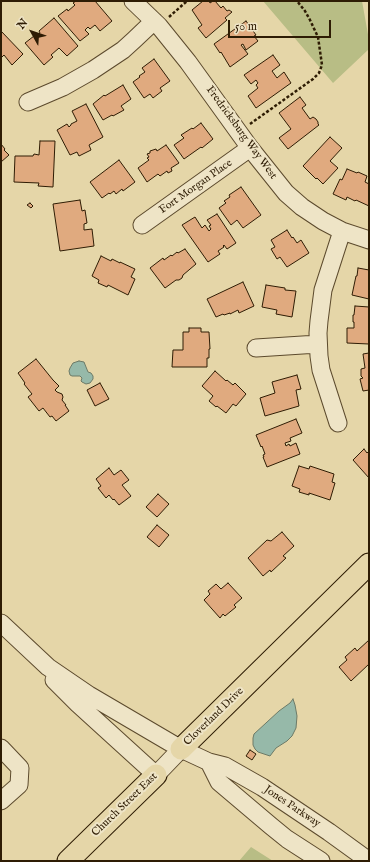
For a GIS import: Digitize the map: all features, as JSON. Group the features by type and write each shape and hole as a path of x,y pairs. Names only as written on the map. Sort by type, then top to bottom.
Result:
{"main road":[{"name":"Cloverland Drive","path":"181,749 369,564"},
{"name":"Church Street East","path":"68,861 156,775"}],"street":[{"name":"Fredricksburg Way West","path":"133,1 156,24 188,62 238,132 282,189 315,216 342,231 369,240"},
{"path":"28,102 63,87 93,70 123,50 156,24"},
{"name":"Fort Morgan Place","path":"142,225 250,148"},
{"path":"338,423 321,370 318,344 323,290 342,231"},
{"path":"256,348 318,344"},
{"name":"Cloverland Drive","path":"1,623 48,667 89,695 181,749"},
{"path":"33,654 56,682 72,698 156,775"},
{"path":"1,748 20,768 19,785 1,801"},
{"name":"Jones Parkway","path":"181,749 209,762 225,766 262,787 330,832 363,859"},
{"name":"Church Street East","path":"156,775 181,749"},
{"path":"209,762 219,782 287,839 321,861"}],"path":[{"path":"156,24 187,1"},
{"path":"238,132 314,79 319,73 322,66 318,37 305,11 297,1"}],"green space":[{"path":"263,1 362,1 369,40 369,49 333,83"},
{"path":"251,847 273,861 239,861"}],"shaded area":[{"path":"79,361 84,362 88,372 93,376 90,383 86,384 82,382 82,378 80,376 70,375 69,371 73,363"},
{"path":"293,699 297,716 296,728 292,736 276,748 270,756 258,752 253,745 254,734"}],"building":[{"path":"76,1 95,1 112,21 100,31 95,25 90,29 88,27 85,30 89,34 80,41 58,16 67,9 68,11 75,5 73,3"},
{"path":"203,1 209,1 210,3 215,1 221,8 223,6 227,11 229,10 232,12 225,18 227,20 206,38 198,28 202,25 192,10"},
{"path":"54,18 78,46 67,56 59,48 51,55 53,57 44,65 25,43 40,33 39,31"},
{"path":"246,21 256,35 254,36 258,41 246,50 243,44 241,45 248,54 230,67 214,44"},
{"path":"1,31 23,54 12,65 4,55 1,58"},
{"path":"273,55 280,65 272,71 277,78 284,72 291,83 256,108 248,96 258,88 256,85 258,83 256,80 251,84 244,75"},
{"path":"154,59 170,81 160,88 162,91 153,98 150,94 144,98 133,82 145,72 142,68"},
{"path":"123,85 131,99 121,106 124,110 103,120 93,104 104,95 105,96"},
{"path":"300,97 306,105 302,108 310,119 313,117 316,119 319,125 288,149 279,138 291,129 279,113"},
{"path":"86,104 103,137 89,145 91,150 79,156 77,152 70,155 57,130 67,124 69,127 77,121 72,111"},
{"path":"201,123 213,139 184,159 174,145 184,138 181,135"},
{"path":"330,137 342,148 330,161 338,168 323,184 303,166"},
{"path":"40,141 55,141 53,187 38,186 39,183 14,182 15,156 33,156 34,154 39,155"},
{"path":"1,144 9,155 1,162"},
{"path":"166,145 179,163 171,168 172,171 168,173 167,171 160,176 158,174 147,182 138,168 149,160 147,158 149,157 147,154 150,153 150,151 156,149 157,151"},
{"path":"119,160 135,182 123,191 122,189 116,194 114,191 102,198 90,182"},
{"path":"347,169 367,176 365,182 369,184 369,206 347,197 346,200 333,194 340,179 342,180"},
{"path":"241,187 261,215 243,228 237,220 231,225 219,208 226,203 224,201 230,197 229,195"},
{"path":"80,200 82,211 85,210 87,223 84,224 84,230 92,229 94,246 60,251 53,204"},
{"path":"30,203 33,206 31,208 27,205"},
{"path":"217,214 236,243 227,249 224,245 224,247 218,251 220,254 208,262 182,225 195,217 202,228 205,225 209,231 211,229 209,226 211,225 207,220"},
{"path":"287,230 297,243 301,240 309,253 287,267 280,257 277,259 271,249 275,247 271,240"},
{"path":"185,249 196,264 183,275 182,278 176,280 165,288 150,268 163,258 164,260"},
{"path":"101,256 135,269 131,277 135,279 128,295 108,285 107,287 98,283 99,280 92,276"},
{"path":"358,268 369,270 369,299 352,295"},
{"path":"243,282 254,306 239,313 238,310 230,314 223,314 216,317 207,299"},
{"path":"266,285 296,291 292,317 276,314 277,310 262,307"},
{"path":"355,306 369,307 369,344 347,343 347,328 354,328 353,315"},
{"path":"189,328 201,328 201,332 209,332 210,349 209,358 207,358 207,367 172,367 173,350 183,350 183,332 189,332"},
{"path":"369,353 369,390 363,391 360,379 363,378 361,376 361,369 365,368 363,354"},
{"path":"36,359 59,386 55,390 62,394 62,400 69,411 56,421 52,416 50,417 43,408 39,411 28,397 32,394 18,373"},
{"path":"215,371 226,381 227,380 233,385 235,383 246,394 236,406 233,404 226,413 209,401 213,396 202,386"},
{"path":"297,375 301,389 296,390 299,406 265,416 260,398 275,393 272,382"},
{"path":"100,383 109,399 95,406 87,390"},
{"path":"296,419 302,433 290,438 291,441 285,443 286,446 289,444 290,446 296,443 300,454 267,467 263,457 265,454 256,435"},
{"path":"364,449 367,453 369,451 369,478 353,460"},
{"path":"299,466 309,469 310,466 334,474 332,482 335,483 330,500 309,493 309,495 299,492 300,489 292,486"},
{"path":"109,468 114,475 121,470 129,480 122,485 131,496 119,505 109,495 106,498 98,488 101,486 96,479"},
{"path":"158,494 169,504 157,517 146,507"},
{"path":"157,525 169,535 159,547 147,537"},
{"path":"282,532 294,546 283,556 286,558 271,572 270,570 263,576 248,558 267,540 271,541"},
{"path":"228,583 242,598 234,605 236,607 225,616 223,614 220,618 204,600 210,594 208,591 216,584 221,589"},
{"path":"369,640 369,664 351,681 339,667 347,660 345,657 355,648 357,651"},
{"path":"250,750 256,754 252,760 246,756"}]}
